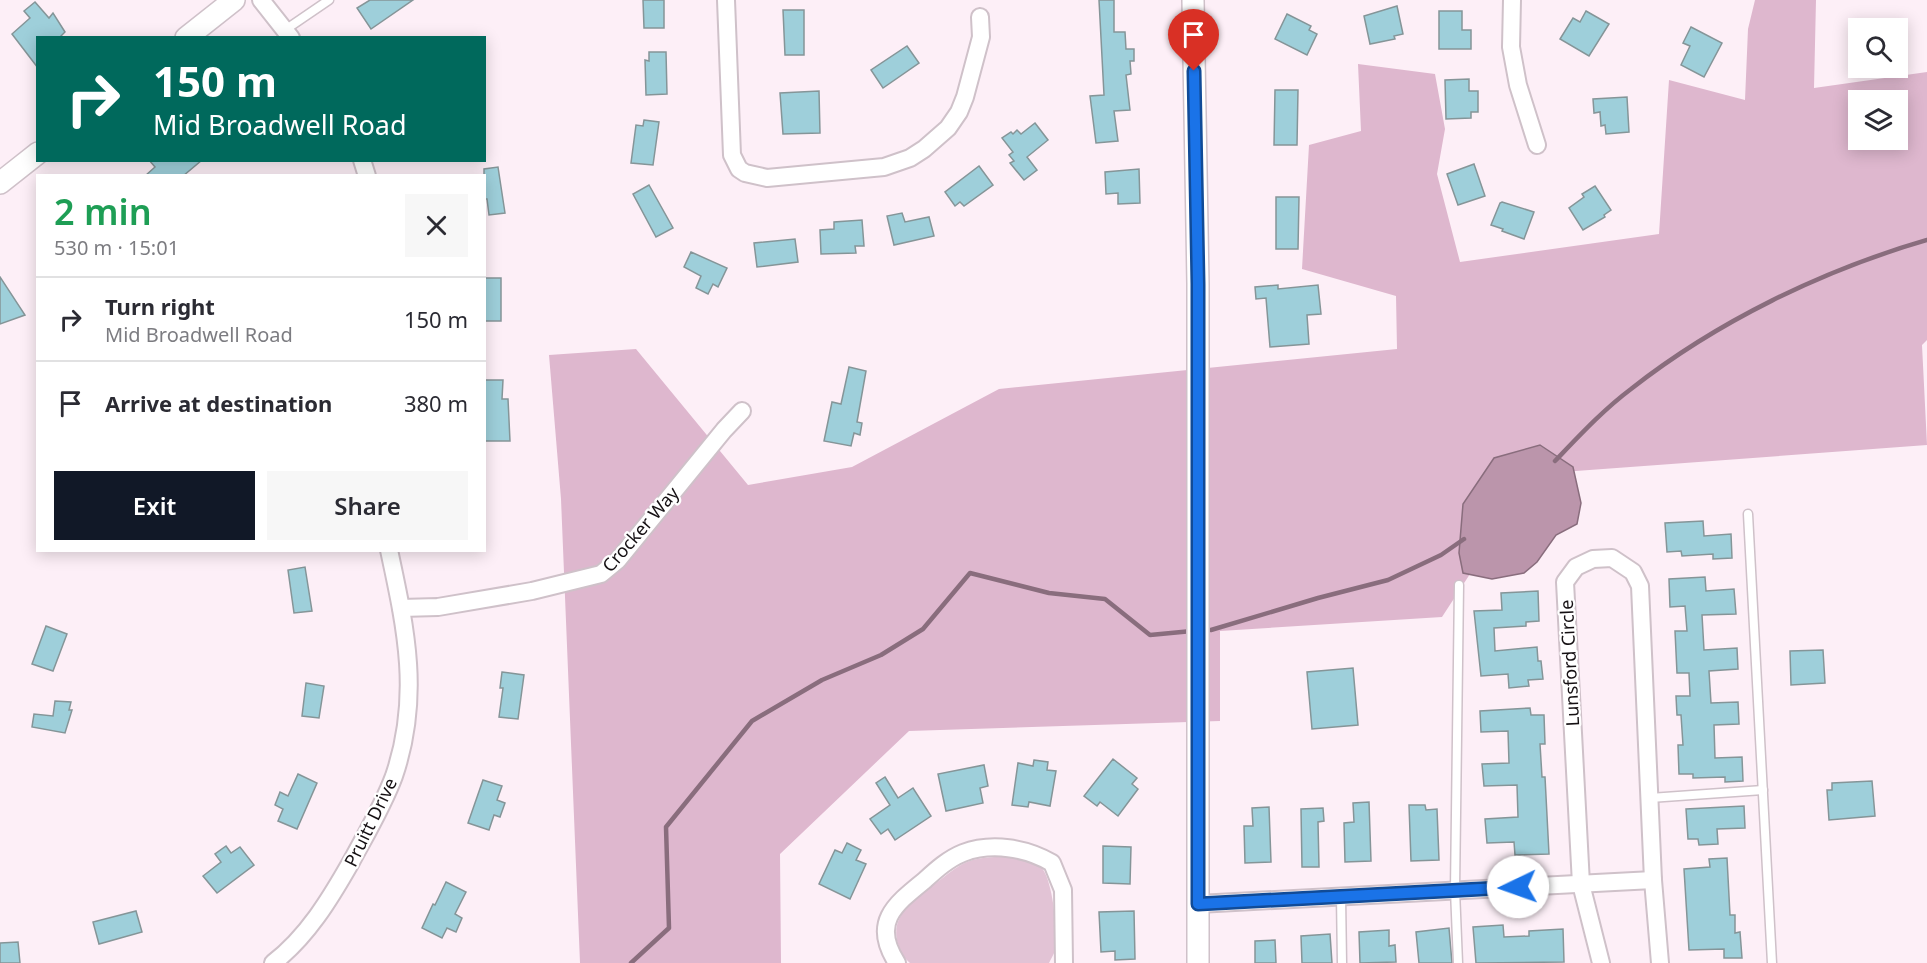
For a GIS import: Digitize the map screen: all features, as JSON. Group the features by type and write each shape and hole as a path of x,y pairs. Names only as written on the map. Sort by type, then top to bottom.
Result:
{"street":[{"path":"189,36 234,0"},
{"path":"261,0 288,34"},
{"path":"726,0 732,155 745,173 767,178 884,167 910,158 924,149 948,128 959,112 981,37 980,17"},
{"path":"1193,0 1198,284 1198,963"},
{"path":"1512,0 1511,47 1518,85 1537,145"},
{"path":"0,183 36,155"},
{"name":"Crocker Way","path":"401,608 438,607 532,591 601,574 618,560 742,411"},
{"name":"Pruitt Drive","path":"273,963 306,932 333,895 378,814 394,777 404,738 410,693 408,653 389,552"},
{"name":"Lunsford Circle","path":"1601,963 1581,884 1565,582 1576,567 1593,559 1611,558 1633,572 1640,586 1653,880 1660,963"},
{"path":"897,963 887,942 885,927 889,914 899,900 946,862 963,853 989,848 1024,850 1052,863 1063,890 1064,963"},
{"path":"1198,904 1653,880"}],"lane":[{"path":"288,34 329,0"},
{"path":"1748,514 1772,963"},
{"path":"1458,963 1455,890 1459,585"},
{"path":"1650,798 1763,790"},
{"path":"1341,896 1342,963"}],"shaded area":[{"path":"1755,0 1816,0 1814,88 1885,78 1908,78 1908,75 1927,72 1927,340 1922,345 1927,445 1535,474 1442,617 1220,631 1220,721 909,731 780,854 781,963 580,963 561,499 549,355 636,349 748,485 852,467 999,389 1397,349 1396,296 1302,269 1309,145 1361,131 1358,64 1435,74 1445,129 1437,174 1460,262 1659,234 1669,80 1745,100 1748,29"},
{"path":"1540,445 1573,467 1581,503 1577,524 1556,535 1537,562 1524,573 1492,579 1463,573 1459,553 1463,504 1494,458"},
{"path":"1017,856 1040,865 1049,884 1056,932 1055,950 1049,963 910,963 904,957 898,944 897,924 913,901 958,866 967,862 985,858"}],"building":[{"path":"370,0 413,0 371,29 357,8"},
{"path":"643,0 664,0 664,28 644,28"},
{"path":"1099,0 1114,0 1114,32 1125,32 1126,49 1134,49 1134,61 1130,61 1131,74 1126,75 1130,110 1114,111 1118,141 1096,143 1090,96 1104,95"},
{"path":"35,2 49,18 53,13 65,32 61,36 36,36 36,65 12,34 30,18 24,11"},
{"path":"1397,6 1403,34 1394,36 1395,39 1370,44 1364,16"},
{"path":"783,10 804,10 804,55 785,55"},
{"path":"1439,11 1462,11 1462,30 1471,30 1471,49 1439,49"},
{"path":"1586,11 1609,24 1589,56 1560,39 1573,18 1580,22"},
{"path":"1287,14 1311,26 1309,30 1317,34 1307,55 1275,39"},
{"path":"1691,27 1722,43 1704,77 1681,65 1690,46 1683,43"},
{"path":"907,46 919,63 883,88 871,70"},
{"path":"649,52 666,52 667,94 646,95 645,60 649,61"},
{"path":"1469,79 1469,91 1478,91 1478,112 1471,112 1471,118 1446,119 1445,80"},
{"path":"1275,90 1298,90 1297,145 1274,145"},
{"path":"819,91 820,133 783,134 780,93"},
{"path":"1627,97 1629,132 1606,134 1605,125 1601,126 1600,112 1594,113 1593,99"},
{"path":"644,120 659,122 653,165 631,163 636,125 643,126"},
{"path":"1035,123 1048,140 1027,157 1037,170 1024,180 1010,163 1014,161 1009,155 1013,152 1002,138 1017,130 1021,134"},
{"path":"151,162 200,162 185,174 147,174 155,167"},
{"path":"1474,164 1485,196 1458,205 1447,174"},
{"path":"979,166 993,185 964,206 960,202 955,206 945,192"},
{"path":"498,167 505,213 489,215 484,169"},
{"path":"1139,169 1140,203 1118,204 1118,193 1106,194 1105,172"},
{"path":"649,185 673,228 656,237 633,194"},
{"path":"1595,186 1611,210 1604,215 1605,217 1583,230 1569,208 1584,197 1582,194"},
{"path":"1276,197 1299,197 1298,249 1276,249"},
{"path":"1502,202 1534,212 1524,239 1491,225"},
{"path":"902,213 905,222 929,217 934,236 894,245 887,216"},
{"path":"862,220 864,246 855,246 856,253 821,254 820,230 834,229 834,222"},
{"path":"795,239 798,262 757,267 754,243"},
{"path":"691,252 727,268 718,287 713,284 708,294 696,288 701,276 684,267"},
{"path":"0,277 25,315 0,324"},
{"path":"486,278 501,278 501,321 486,321"},
{"path":"1278,285 1278,289 1318,285 1321,314 1307,315 1309,344 1270,347 1266,298 1256,299 1255,287"},
{"path":"849,367 866,371 857,422 862,423 860,435 854,433 851,446 824,441 832,402 841,404"},
{"path":"486,380 503,380 502,399 508,399 510,441 486,441"},
{"path":"1703,521 1704,536 1731,534 1732,558 1713,559 1713,554 1682,556 1681,551 1667,552 1665,523"},
{"path":"305,567 312,611 294,613 288,570"},
{"path":"1705,577 1706,591 1734,589 1736,614 1702,615 1704,650 1737,648 1738,669 1709,671 1711,703 1738,702 1739,724 1714,725 1715,758 1742,757 1743,781 1725,782 1725,777 1693,778 1693,774 1679,774 1678,745 1683,745 1681,715 1677,715 1676,696 1690,696 1689,673 1677,673 1675,631 1687,631 1685,606 1670,607 1669,579"},
{"path":"1538,591 1539,621 1526,622 1526,626 1494,628 1495,651 1537,647 1543,679 1528,680 1529,686 1509,688 1508,674 1481,676 1474,611 1502,610 1501,593"},
{"path":"46,626 67,634 53,671 32,664"},
{"path":"1823,650 1825,683 1791,685 1790,651"},
{"path":"1353,668 1358,725 1312,729 1307,672"},
{"path":"502,672 524,675 518,719 499,717 503,688 500,688"},
{"path":"306,683 324,686 319,718 302,716"},
{"path":"55,701 71,702 69,710 72,710 65,733 32,727 34,714 53,716"},
{"path":"1530,708 1531,715 1544,715 1545,744 1540,744 1542,777 1545,777 1549,854 1515,855 1514,842 1487,843 1485,819 1518,817 1517,785 1484,786 1482,764 1509,763 1508,731 1481,732 1480,711"},
{"path":"1113,759 1137,778 1132,784 1138,789 1118,816 1100,802 1097,806 1084,796"},
{"path":"1034,760 1048,762 1047,770 1056,771 1050,806 1029,802 1028,807 1012,805 1018,763 1033,766"},
{"path":"984,765 988,786 980,788 983,803 946,811 938,774"},
{"path":"298,774 317,783 297,829 278,821 283,809 275,805 280,792 288,796"},
{"path":"885,777 898,798 913,788 931,816 895,840 888,829 881,834 870,819 890,805 876,783"},
{"path":"483,780 502,786 497,800 505,803 500,817 494,815 489,830 468,823"},
{"path":"1872,781 1875,816 1829,820 1827,790 1832,790 1832,783"},
{"path":"1369,802 1371,861 1345,862 1344,823 1354,822 1353,803"},
{"path":"1409,805 1425,805 1426,810 1437,809 1439,860 1411,861"},
{"path":"1744,806 1745,828 1717,829 1718,844 1699,845 1698,839 1688,839 1686,809"},
{"path":"1269,807 1271,862 1245,863 1244,826 1253,826 1252,808"},
{"path":"1323,808 1324,821 1318,822 1319,867 1302,867 1301,809"},
{"path":"847,843 861,850 856,860 866,864 850,899 819,884 835,850 842,853"},
{"path":"226,846 231,853 240,847 254,865 217,893 203,876 221,862 215,854"},
{"path":"1103,846 1131,847 1130,884 1103,883"},
{"path":"1727,858 1730,915 1735,915 1735,933 1740,932 1742,958 1724,958 1724,949 1689,950 1684,869 1710,867 1709,859"},
{"path":"446,882 466,892 455,914 462,918 456,932 447,928 442,938 422,928"},
{"path":"136,911 142,932 99,944 93,922"},
{"path":"1134,911 1135,959 1115,960 1115,951 1101,952 1099,912"},
{"path":"1503,925 1504,937 1529,936 1529,931 1563,929 1564,962 1476,963 1473,927"},
{"path":"1449,928 1452,963 1419,963 1416,932"},
{"path":"1389,930 1389,946 1395,945 1396,962 1360,963 1359,932"},
{"path":"1330,934 1332,963 1302,963 1301,936"},
{"path":"1275,940 1276,963 1255,963 1255,941"},
{"path":"18,942 20,963 0,963 0,943"}],"waterway":[{"path":"1555,461 1621,397 1698,342 1735,320 1810,283 1888,252 1927,240"},
{"path":"1211,630 1388,580 1441,555 1464,539"},
{"path":"631,963 669,928 666,827 752,721 822,680 881,655 923,629 970,573 1049,593 1105,599 1150,635 1192,631"}],"route":[{"path":"1194,71 1198,284 1198,904 1518,887"}]}
